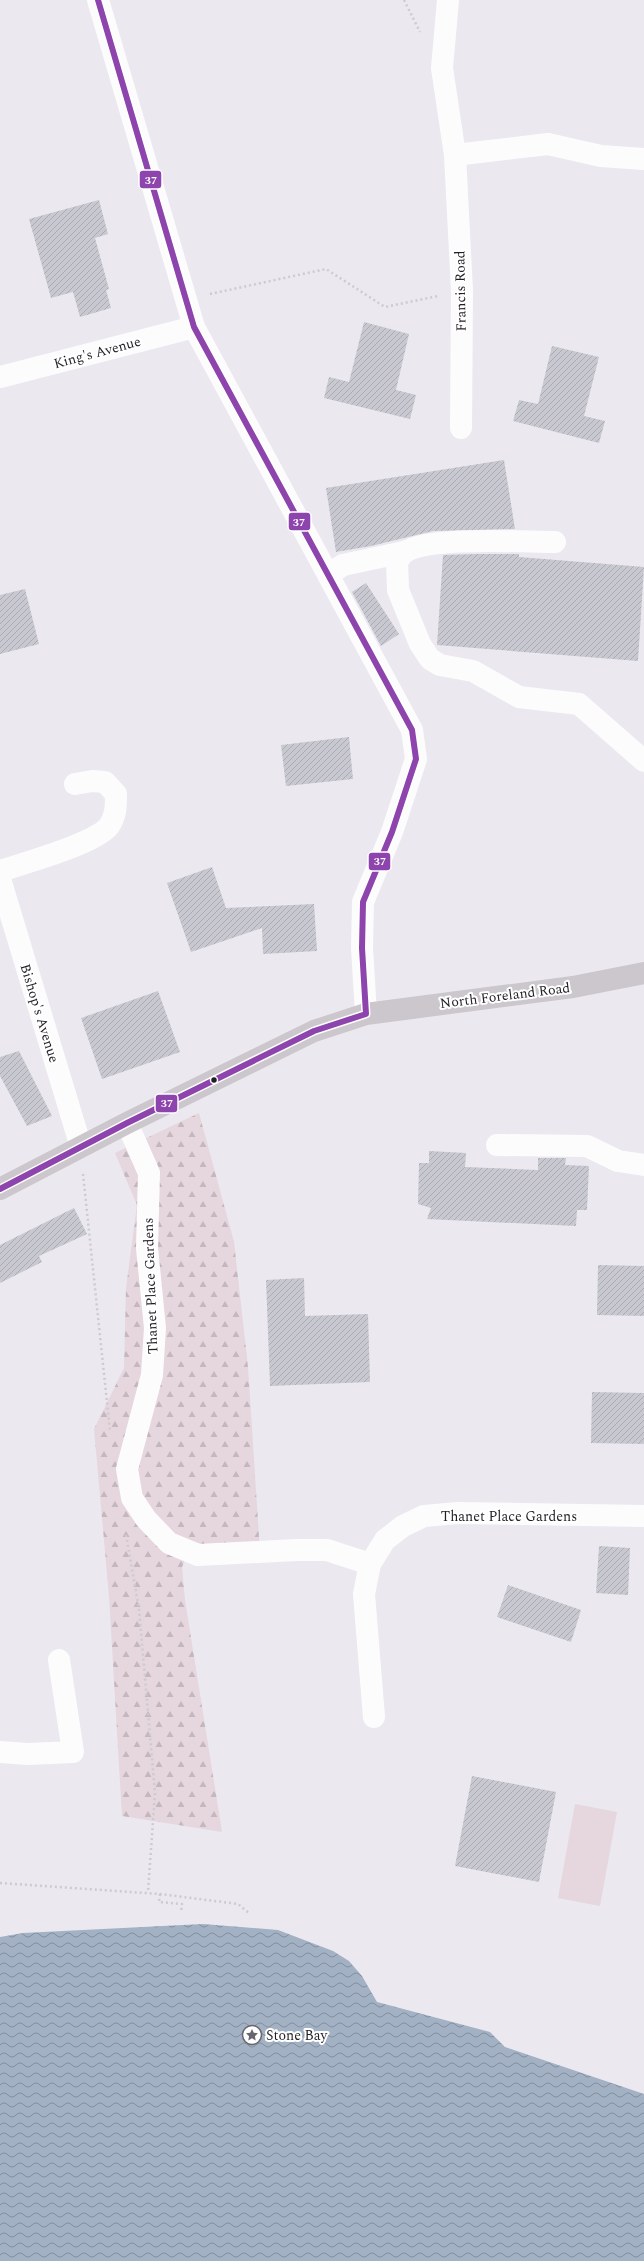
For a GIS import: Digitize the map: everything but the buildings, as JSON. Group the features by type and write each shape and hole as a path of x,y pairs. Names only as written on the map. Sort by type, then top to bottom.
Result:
{"main road":[{"name":"North Foreland Road","path":"0,1189 127,1123 314,1031 366,1014 572,987 644,973"}],"street":[{"path":"98,0 194,327 412,730 416,760 392,832 363,902 362,948 366,1014"},
{"name":"Francis Road","path":"448,0 442,68 455,155 462,291 461,428"},
{"path":"455,155 548,144 601,156 644,160"},
{"name":"King's Avenue","path":"0,377 194,327"},
{"path":"328,575 343,565 404,552 428,544 449,542 555,542"},
{"path":"404,552 397,562 398,590 420,644 430,659 440,665 473,671 519,697 579,704 644,761"},
{"path":"0,871 94,838 108,827 116,814 116,794 106,782 75,784"},
{"name":"Bishop's Avenue","path":"0,879 81,1147"},
{"name":"Thanet Place Gardens","path":"127,1123 149,1173 147,1248 155,1328 152,1375 127,1469 132,1498 146,1519 169,1543 198,1555 296,1550 327,1550 370,1564"},
{"path":"497,1145 587,1146 618,1161 644,1165"},
{"name":"Thanet Place Gardens","path":"374,1716 364,1594 370,1564 385,1540 403,1526 424,1516 458,1513 644,1516"},
{"path":"0,1752 28,1754 73,1752 59,1660"}],"path":[{"path":"185,299 326,269 385,307 462,291"},
{"path":"81,1147 111,1435"},
{"path":"126,1534 139,1609 155,1793 148,1892"},
{"path":"0,1883 148,1892 238,1904 250,1914"},
{"path":"160,1894 159,1902 182,1904 181,1912"}],"green space":[{"path":"199,1113 234,1242 248,1367 260,1552 191,1546 182,1567 185,1600 222,1832 122,1816 109,1596 94,1429 124,1368 126,1288 137,1205 115,1153"},
{"path":"575,1804 617,1812 600,1906 558,1898"}],"water":[{"path":"203,1924 278,1930 333,1951 349,1961 362,1976 377,2002 490,2032 505,2047 644,2094 644,2261 0,2261 0,1937 23,1933"}],"transit line":[{"name":"37","path":"0,1189 127,1123 314,1031 366,1014 362,948 363,902 392,832 416,759 412,730 194,327 98,0"}],"place":[{"name":"Stone Bay","path":"252,2035"}]}
